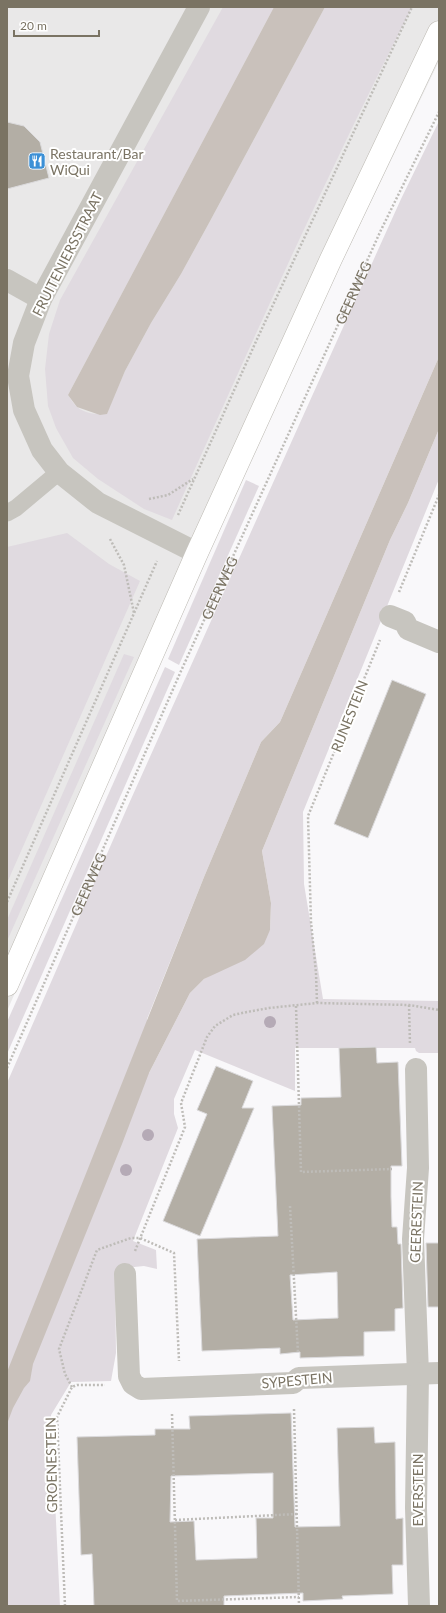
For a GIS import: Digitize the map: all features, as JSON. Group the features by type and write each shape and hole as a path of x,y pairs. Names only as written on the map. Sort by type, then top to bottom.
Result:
{"main road":[{"path":"7,985 197,553 330,259 439,32"}],"street":[{"name":"FRUITENIERSSTRAAT","path":"197,553 98,503 59,472 42,450 24,410 18,376 24,343 42,299 199,7"},
{"path":"7,280 42,299"},
{"path":"390,616 405,622 408,629 439,642"},
{"name":"GEERESTEIN","path":"416,1069 418,1168 413,1239 418,1374"},
{"path":"126,1274 129,1376"},
{"name":"SYPESTEIN","path":"129,1376 133,1384 141,1389 439,1373"},
{"name":"EVERSTEIN","path":"418,1374 416,1508 419,1606"}],"lane":[{"path":"7,513 16,508 59,472"}],"path":[{"path":"7,902 258,337 412,7"},
{"name":"GEERWEG","path":"7,1068 175,685 266,483 381,230 439,112"},
{"path":"145,500 168,495 194,479"},
{"name":"RIJNESTEIN","path":"317,1003 316,973 311,922 308,816 439,495"},
{"path":"109,537 124,564 134,614"},
{"path":"126,1274 185,1127 181,1103 211,1030 222,1021 246,1012 317,1003 409,1005 439,1010"},
{"path":"409,1005 410,1050 416,1069"},
{"path":"296,1006 301,1172 418,1168"},
{"path":"290,1206 296,1380 299,1606"},
{"path":"129,1376 116,1384 77,1385 72,1387 65,1374 59,1349 98,1250 130,1238 140,1238 174,1253 175,1520 177,1601 299,1597"},
{"name":"GROENESTEIN","path":"65,1606 57,1417 72,1387"},
{"path":"175,1520 297,1514"}],"shaded area":[{"path":"7,7 439,7 439,61 310,328 264,428 7,1011"},
{"path":"223,7 274,7 68,395 76,406 87,412 99,414 107,413 125,371 151,323 181,274 325,7 412,7 319,198 172,520 144,509 98,479 73,458 56,428 48,406 45,369 49,334 60,300"},
{"path":"274,7 325,7 181,274 151,323 125,371 107,414 100,415 77,407 68,395"},
{"path":"439,121 438,359 280,722 261,742 204,877 147,1019 149,1073 190,993 204,979 217,972 270,930 271,903 262,851 390,540 408,503 439,429 439,479 303,812 304,884 323,999 439,1001 439,1053 419,1053 415,1048 295,1048 295,1091 195,1050 174,1099 174,1114 178,1128 133,1241 156,1250 157,1269 144,1266 115,1269 116,1353 111,1381 71,1382 51,1415 60,1606 7,1606 7,1083 127,808 401,199"},
{"path":"439,352 439,429 408,503 390,540 262,851 271,903 270,930 264,944 245,960 204,979 190,993 149,1073 122,1144 33,1364 30,1381 24,1388 13,1408 7,1424 7,1372 204,877 261,742 280,722 438,359"},
{"path":"246,480 259,486 179,665 168,659"},
{"path":"67,533 109,564 140,581 7,883 7,547"},
{"path":"124,654 134,657 7,941 7,920"},
{"path":"165,667 175,672 7,1054 7,1022"}],"building":[{"path":"7,122 24,126 40,142 49,178 7,189"},
{"path":"392,680 426,694 368,838 334,824"},
{"path":"376,1047 377,1063 398,1062 402,1166 391,1166 391,1197 392,1227 397,1227 398,1244 401,1244 403,1308 395,1309 395,1331 364,1332 364,1356 300,1358 300,1352 280,1354 280,1348 202,1351 197,1239 278,1236 272,1106 301,1105 301,1098 341,1097 339,1048","holes":["337,1272 338,1318 293,1320 290,1275"]},
{"path":"216,1066 253,1081 242,1108 254,1108 200,1236 163,1221 207,1114 197,1110"},
{"path":"426,1243 439,1243 439,1307 428,1307"},
{"path":"291,1413 295,1527 340,1526 337,1428 374,1427 375,1443 395,1442 396,1519 403,1518 403,1565 392,1565 393,1594 342,1596 343,1599 303,1601 303,1593 224,1596 224,1606 94,1606 92,1554 81,1555 77,1437 155,1435 155,1429 190,1429 189,1416","holes":["273,1473 273,1518 256,1518 257,1558 196,1560 194,1521 170,1522 171,1476"]}],"place":[{"name":"Restaurant/Bar WiQui","path":"37,161"}]}
